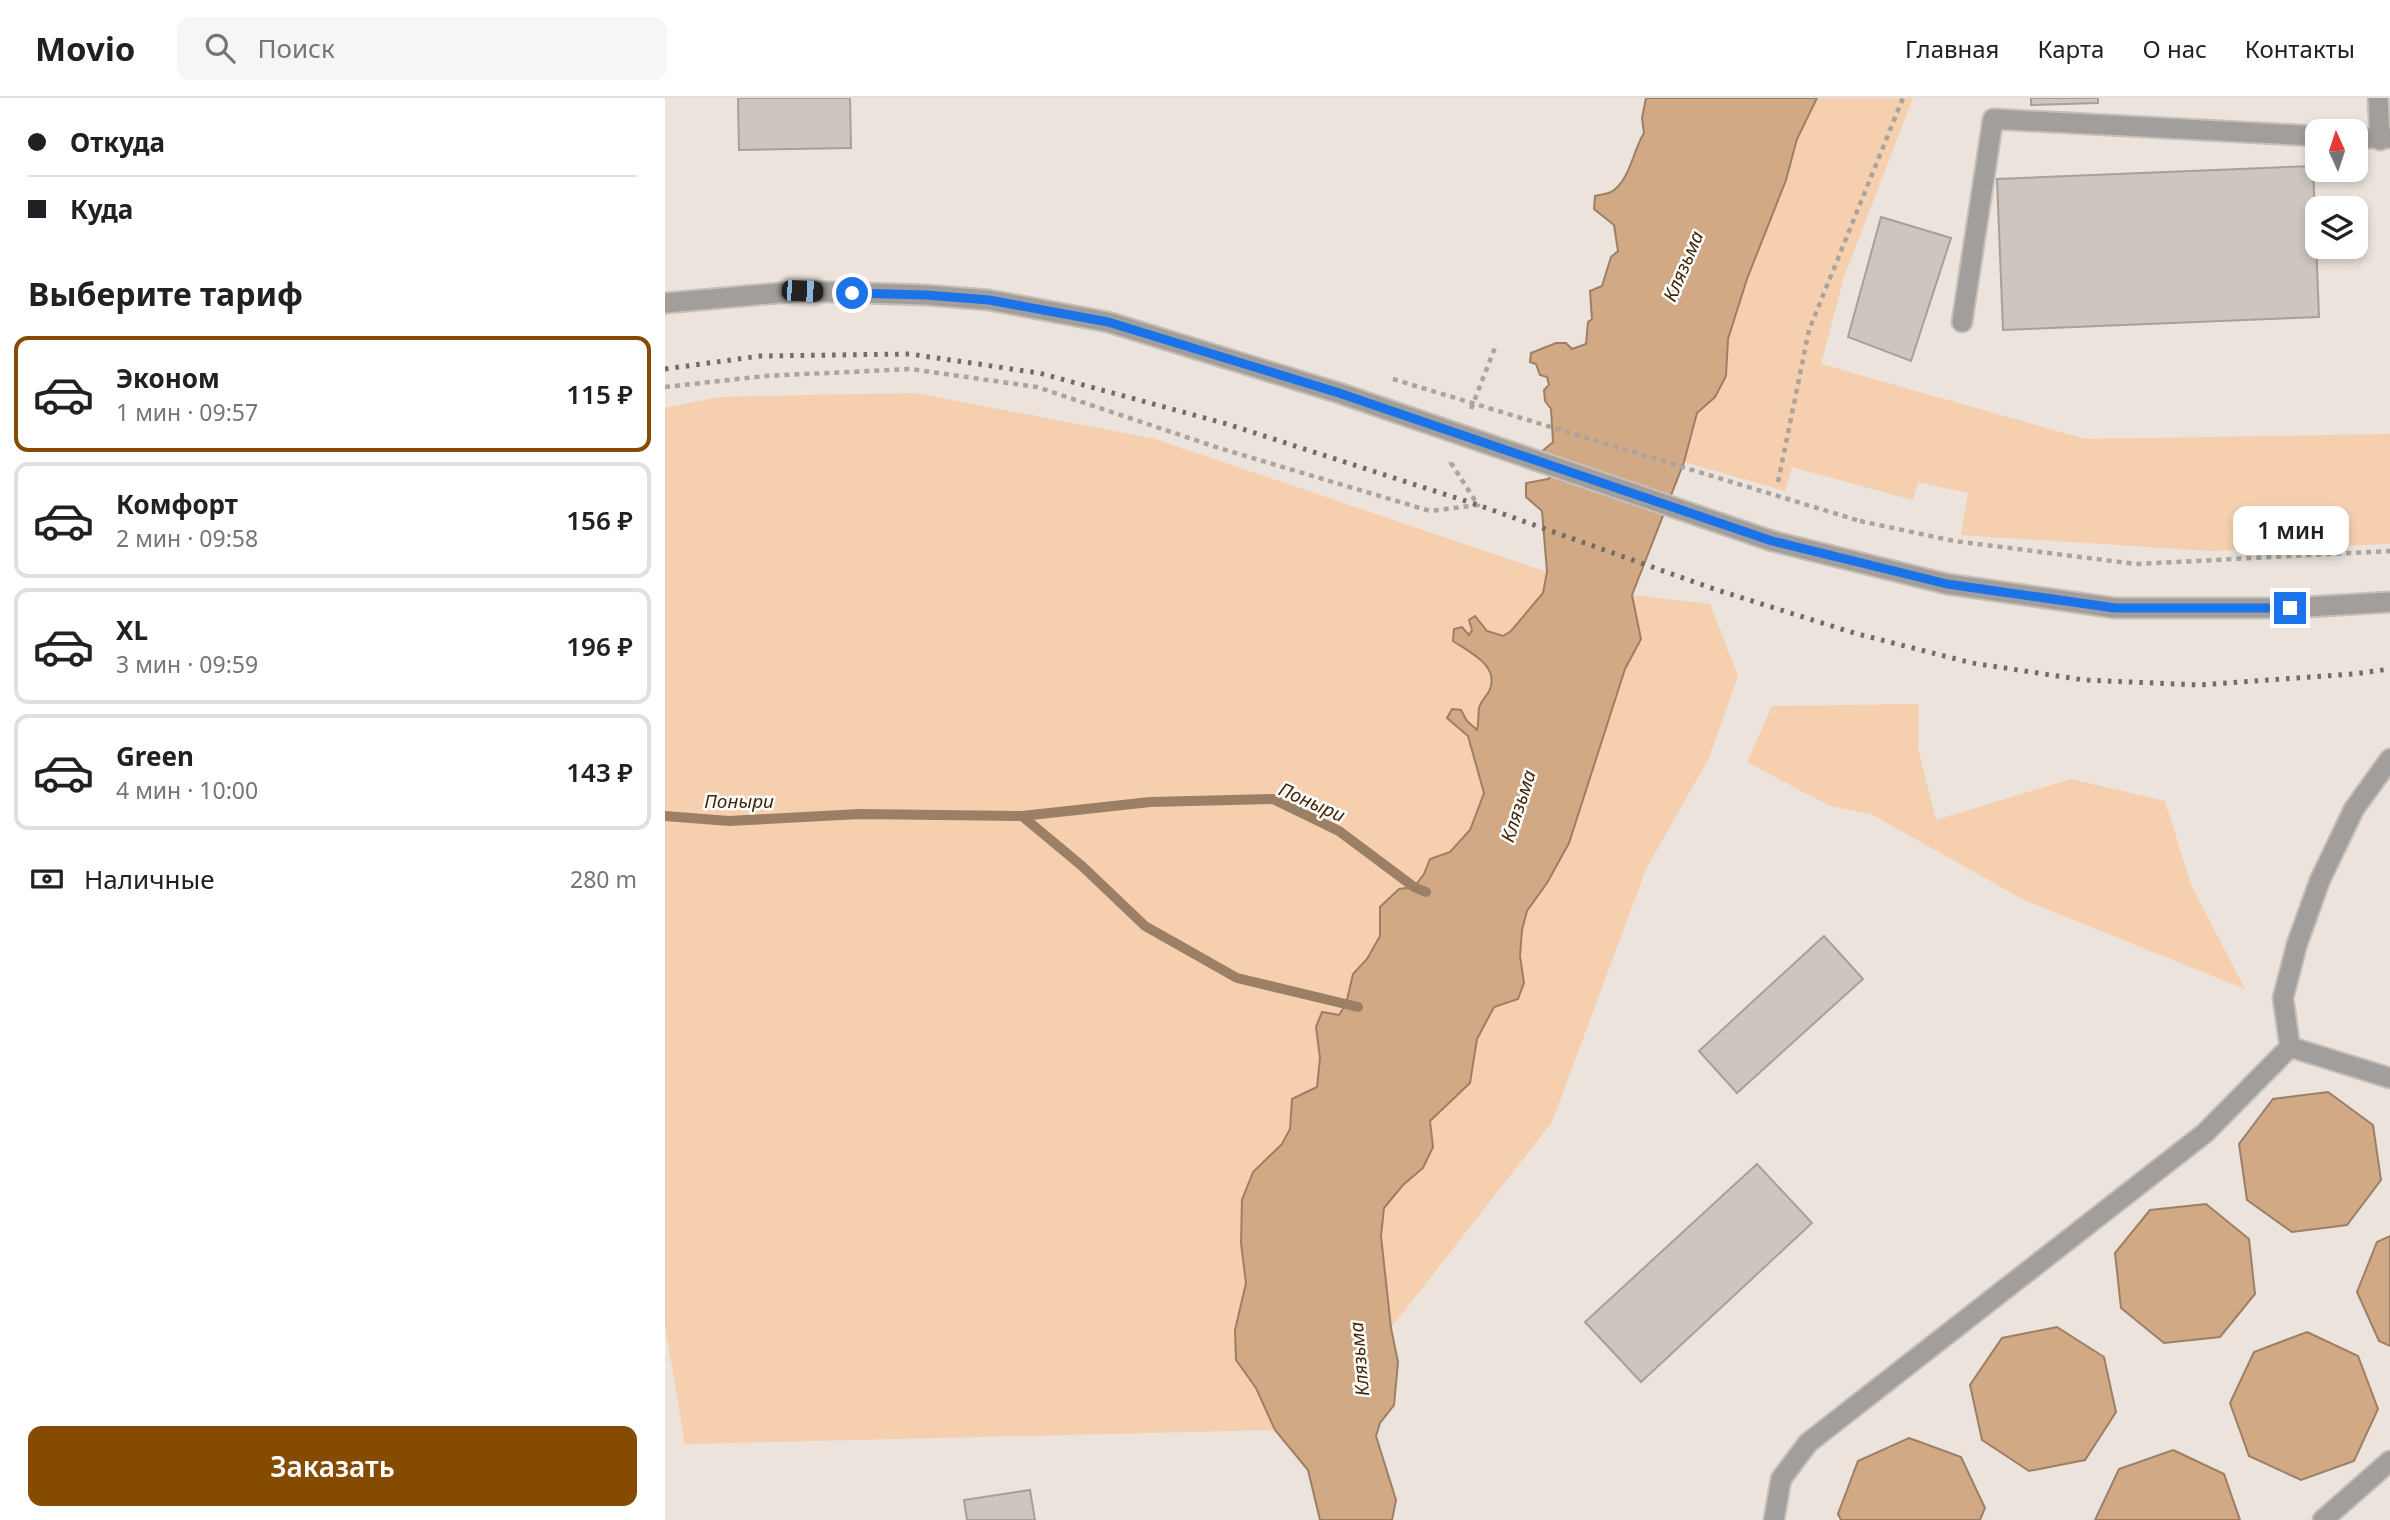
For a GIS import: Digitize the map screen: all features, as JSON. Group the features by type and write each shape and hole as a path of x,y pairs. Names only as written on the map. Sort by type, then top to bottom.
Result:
{"street":[{"path":"2378,98 2385,139"},
{"path":"1962,322 1993,120 2305,135"},
{"path":"665,303 802,291 926,295 989,300 1108,322 1339,393 1772,541 1947,584 2115,608 2290,608 2390,601"},
{"path":"2290,1047 2283,998 2297,944 2315,893 2354,809 2390,759"},
{"path":"2290,1047 2390,1078"},
{"path":"1775,1520 1781,1479 1808,1443 2205,1133 2290,1047"},
{"path":"2323,1520 2390,1461"}],"path":[{"path":"1777,482 1809,330 1903,98"},
{"path":"1469,416 1496,345"},
{"path":"665,387 765,376 909,369 1037,387 1219,448 1430,511 1478,505 1451,463 1455,451"},
{"path":"1392,379 1860,521 1954,541 2136,564 2390,551"}],"shaded area":[{"path":"1817,98 1913,98 1844,277 1821,364 2085,439 2390,434 2390,544 2210,551 1961,535 1968,493 1918,482 1913,500 1792,467 1785,491 1684,462 1697,413 1715,397 1726,376 1728,339 1747,279 1786,180 1797,139"},
{"path":"915,393 1155,439 1547,572 1543,593 1511,631 1503,636 1472,630 1468,636 1453,641 1484,662 1492,682 1479,708 1477,731 1467,721 1448,718 1468,736 1484,793 1470,830 1450,852 1430,859 1424,874 1414,887 1399,889 1380,907 1380,936 1367,959 1353,974 1346,1004 1339,1015 1322,1012 1316,1027 1320,1058 1317,1087 1292,1099 1290,1129 1282,1144 1253,1172 1241,1243 1246,1283 1235,1330 1236,1360 1256,1388 1275,1430 685,1444 665,1326 665,408 719,397"},
{"path":"1632,595 1710,604 1738,676 1709,758 1646,869 1552,1122 1391,1328 1381,1236 1384,1208 1403,1185 1423,1168 1432,1147 1430,1121 1470,1083 1477,1039 1494,1007 1518,999 1524,983 1520,956 1522,930 1528,911 1569,843 1625,669 1641,639"},
{"path":"1919,704 1918,749 1936,820 2071,779 2165,801 2191,885 2245,989 2024,900 1871,814 1830,806 1747,762 1772,706"}],"water":[{"name":"Клязьма","path":"1646,98 1817,98 1797,139 1786,180 1747,279 1728,339 1726,376 1715,397 1697,413 1684,462 1632,595 1641,639 1625,669 1569,843 1547,883 1527,911 1520,956 1524,983 1518,999 1494,1007 1477,1039 1470,1083 1430,1121 1433,1147 1423,1168 1403,1185 1384,1208 1381,1236 1391,1328 1398,1362 1394,1405 1380,1423 1376,1436 1396,1500 1392,1520 1320,1520 1308,1470 1275,1430 1256,1388 1236,1360 1235,1330 1246,1283 1241,1243 1242,1200 1253,1172 1282,1144 1290,1129 1292,1099 1317,1087 1320,1058 1316,1027 1322,1012 1339,1015 1346,1004 1353,974 1367,959 1380,936 1380,907 1399,889 1414,887 1424,874 1430,859 1450,852 1470,830 1484,793 1468,736 1447,718 1452,709 1461,710 1467,721 1477,730 1480,706 1492,680 1481,660 1453,641 1454,629 1462,627 1469,635 1472,630 1469,620 1475,616 1487,631 1503,636 1511,631 1543,593 1547,572 1542,511 1526,497 1526,483 1548,479 1554,473 1539,454 1553,442 1551,409 1545,401 1544,390 1549,385 1547,377 1540,375 1536,364 1530,362 1531,353 1556,343 1566,343 1572,349 1586,344 1588,322 1592,319 1590,291 1602,286 1611,257 1618,251 1614,225 1594,209 1595,196 1611,192 1623,181 1644,133 1642,118"},
{"path":"2328,1092 2373,1125 2381,1180 2347,1225 2292,1232 2247,1200 2239,1144 2273,1099"},
{"path":"2206,1204 2249,1239 2255,1294 2220,1337 2164,1343 2121,1308 2115,1253 2150,1210"},
{"path":"2390,1236 2390,1346 2379,1341 2357,1292 2377,1242"},
{"path":"2057,1327 2104,1357 2116,1412 2085,1460 2029,1471 1982,1440 1970,1385 2002,1338"},
{"path":"2307,1332 2358,1356 2378,1409 2354,1461 2301,1480 2249,1456 2230,1403 2254,1352"},
{"path":"1909,1438 1961,1457 1985,1508 1980,1520 1841,1520 1838,1514 1858,1461"},
{"path":"2173,1450 2224,1474 2240,1520 2095,1520 2119,1469"}],"building":[{"path":"738,98 850,98 851,148 739,150"},
{"path":"2031,98 2098,98 2098,103 2031,105"},
{"path":"2305,166 2305,182 2314,182 2314,196 2305,196 2305,259 2317,259 2319,317 2003,330 1997,179"},
{"path":"1881,217 1951,238 1911,361 1848,337"},
{"path":"1824,936 1863,979 1737,1093 1699,1051"},
{"path":"1757,1164 1812,1223 1641,1382 1585,1322"},
{"path":"1030,1490 1035,1520 967,1520 964,1500"}],"waterway":[{"name":"Поныри","path":"1022,816 1150,802 1273,799 1339,831 1414,887 1426,892"},
{"name":"Поныри","path":"665,816 729,821 860,814 1022,816 1082,866 1145,926 1237,978 1358,1007"}],"railway":[{"path":"665,369 760,356 910,354 1039,373 1227,424 1478,505 1714,589 1854,633 1972,663 2084,680 2200,685 2390,669"}],"route":[{"path":"852,293 989,300 1108,322 1339,393 1772,541 1947,584 2115,608 2290,608"}]}
